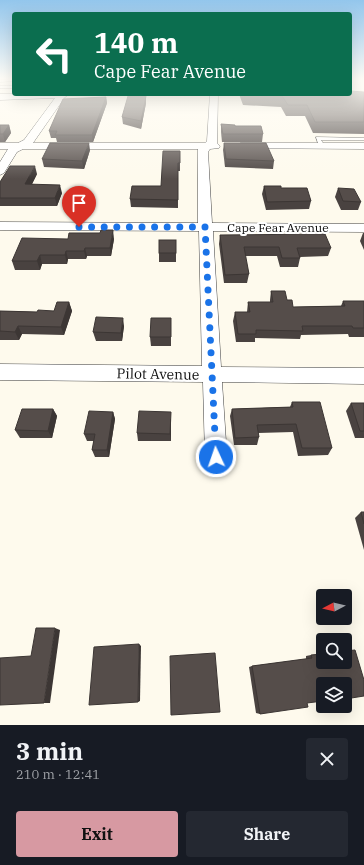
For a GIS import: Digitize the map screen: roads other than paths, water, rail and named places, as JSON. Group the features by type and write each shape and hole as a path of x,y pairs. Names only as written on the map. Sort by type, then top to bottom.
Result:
{"street":[{"path":"0,171 12,150 28,142 51,112"},
{"path":"213,112 212,142 221,146"},
{"path":"0,146 364,146"},
{"path":"216,457 202,151 221,146"},
{"name":"Cape Fear Avenue","path":"0,226 364,228"},
{"name":"Pilot Avenue","path":"0,372 364,376"}],"lane":[{"path":"322,146 318,138 364,139"}]}
